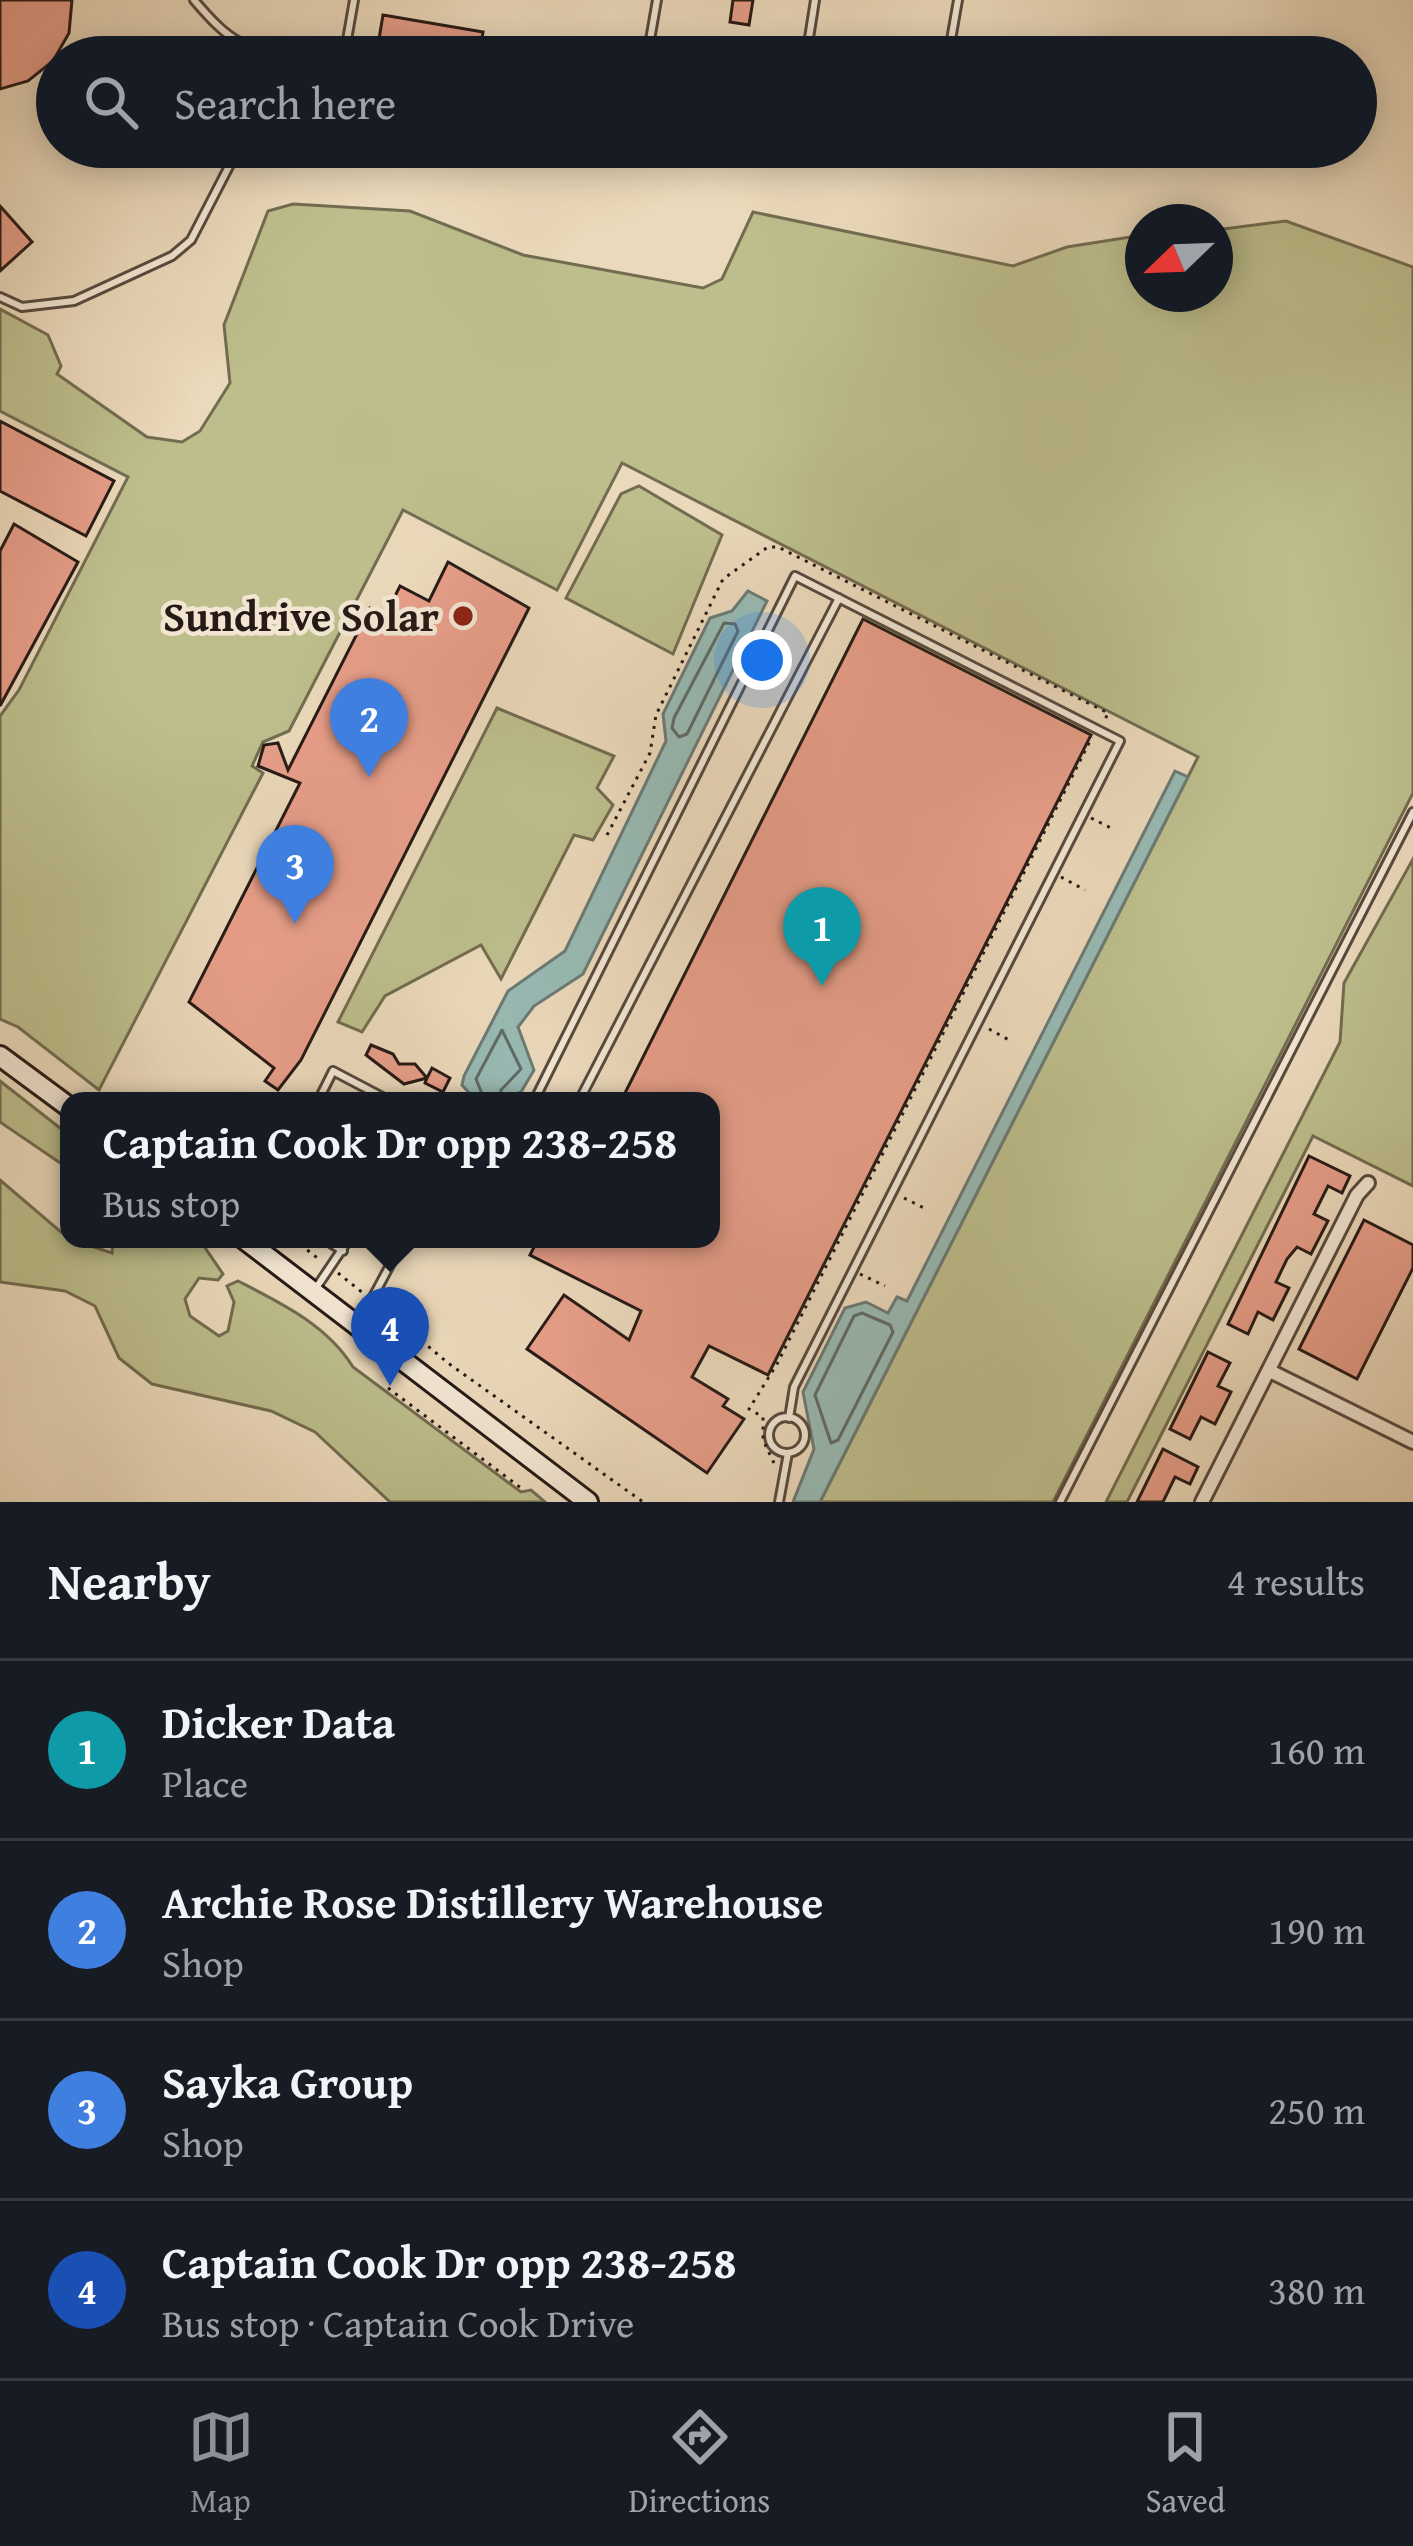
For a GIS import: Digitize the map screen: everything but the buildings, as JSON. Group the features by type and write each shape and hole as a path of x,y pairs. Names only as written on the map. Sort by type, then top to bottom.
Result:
{"main road":[{"path":"0,1056 60,1100"},
{"path":"256,1248 588,1502"}],"street":[{"path":"1202,1502 1272,1372 1348,1213 1368,1183"},
{"path":"1272,1372 1413,1442"}],"lane":[{"path":"194,0 224,36"},
{"path":"348,36 354,0"},
{"path":"651,36 657,0"},
{"path":"809,36 815,0"},
{"path":"952,36 958,0"},
{"path":"0,297 22,307 74,301 172,256 191,240 228,168"},
{"path":"538,1092 795,576 1120,740 794,1387 789,1418"},
{"path":"584,1092 839,598"},
{"path":"1060,1502 1413,812"},
{"path":"323,1092 333,1071 373,1092"},
{"path":"338,1248 343,1251"},
{"path":"313,1292 344,1248"},
{"path":"358,1325 399,1248"},
{"path":"789,1418 802,1426 805,1436 798,1449 788,1453 778,1451 769,1438 774,1422 789,1418"},
{"path":"779,1501 788,1453"}],"path":[{"path":"775,1472 763,1440 763,1417 749,1409 830,1259 1094,734"},
{"path":"1091,818 1115,830"},
{"path":"1061,878 1085,890"},
{"path":"954,1012 971,1020"},
{"path":"985,1027 1009,1040"},
{"path":"869,1180 885,1189"},
{"path":"899,1196 924,1208"},
{"path":"305,1248 448,1363 643,1502"},
{"path":"830,1259 845,1267"},
{"path":"860,1274 885,1286"},
{"path":"388,1388 520,1488"}],"green space":[{"path":"293,204 410,211 523,255 703,288 722,279 753,212 1013,266 1067,247 1125,238 1125,312 1233,312 1233,228 1286,221 1413,267 1413,793 1053,1502 820,1502 1198,757 622,463 557,590 403,510 289,731 263,742 252,766 263,773 99,1090 18,1027 0,1019 0,716 19,690 128,477 0,411 0,309 48,335 61,366 57,374 147,437 182,442 200,431 230,383 224,325 268,211"},
{"path":"639,486 722,535 673,654 566,598 621,494"},
{"path":"497,708 614,756 597,788 613,805 593,840 574,835 501,979 481,945 385,996 362,1032 338,1022"},
{"path":"1413,859 1413,1186 1313,1136 1127,1502 1106,1502 1340,1042 1344,983"},
{"path":"0,1081 60,1128 60,1163 0,1122"},
{"path":"0,1180 60,1231 60,1248 112,1253 112,1248 205,1248 223,1274 218,1280 199,1278 185,1299 190,1316 219,1336 228,1331 234,1302 227,1286 238,1281 254,1289 317,1327 353,1367 521,1492 531,1490 545,1502 390,1502 315,1432 271,1411 152,1384 119,1358 95,1306 65,1291 0,1282"}],"water":[{"path":"748,591 767,601 583,974 534,1006 518,1027 534,1070 521,1092 468,1092 462,1085 464,1076 508,991 565,951 666,741 663,714 710,618 732,611"},
{"path":"1175,771 1188,777 820,1502 793,1502 814,1449 803,1392 845,1308 866,1302 888,1313 897,1297 907,1301"}],"place":[{"name":"Sundrive Solar","path":"463,616"},
{"name":"Archie Rose Distillery Warehouse","path":"369,777"},
{"name":"Sayka Group","path":"295,924"},
{"name":"Dicker Data","path":"822,986"},
{"name":"Captain Cook Dr opp 238-258","path":"390,1386"}]}
